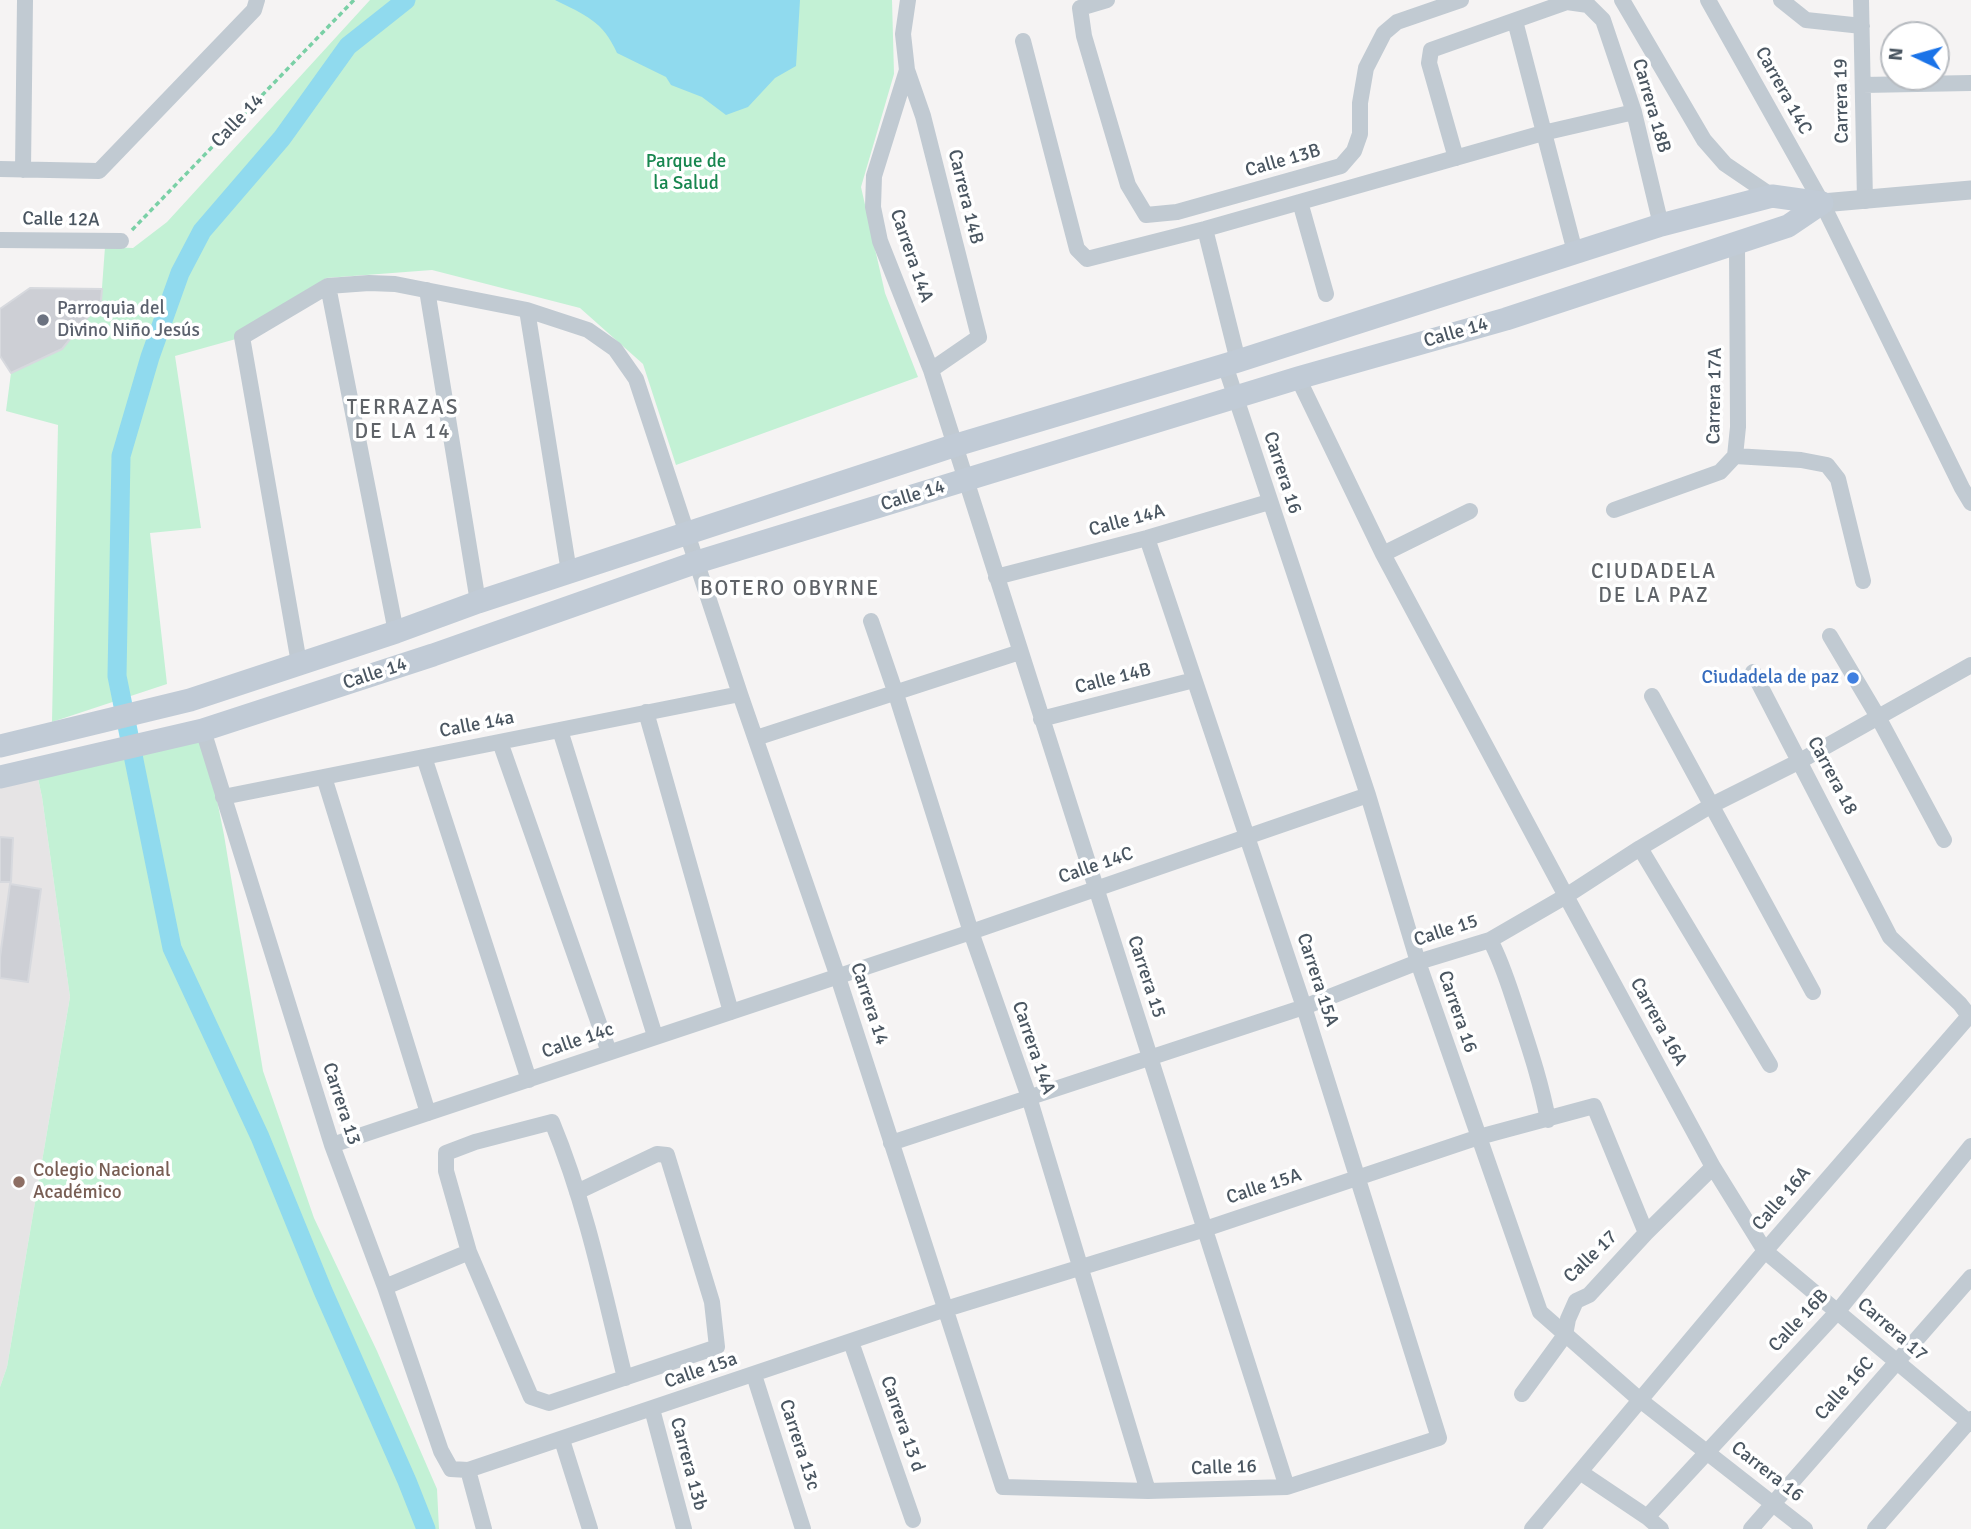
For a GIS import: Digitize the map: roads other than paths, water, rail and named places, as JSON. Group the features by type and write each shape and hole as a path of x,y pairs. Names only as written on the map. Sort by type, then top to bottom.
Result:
{"main road":[{"name":"Calle 14","path":"0,746 190,700 953,446 1232,363 1661,225 1772,197 1822,203"},
{"name":"Calle 14","path":"0,778 203,730 433,655 697,562 1298,378 1506,319 1737,245 1788,226 1822,203"}],"street":[{"path":"23,170 25,0"},
{"path":"0,169 99,171 254,10 257,0"},
{"name":"Calle 13B","path":"1107,0 1080,8 1084,36 1128,185 1146,215 1177,212 1341,166 1354,151 1357,143 1366,68 1384,33 1397,22 1461,0"},
{"path":"1622,0 1704,141 1725,164 1772,197"},
{"name":"Carrera 14C","path":"1708,0 1822,203 1966,488 1971,503"},
{"name":"Carrera 19","path":"1861,0 1865,201"},
{"name":"Carrera 18B","path":"1515,21 1567,2 1588,5 1604,20 1634,112 1661,225"},
{"path":"1782,2 1806,20 1862,26"},
{"name":"Carrera 14A","path":"911,3 903,34 907,69 874,176 873,207 880,241 931,370 965,480"},
{"path":"1456,158 1429,63 1431,50 1515,21 1575,252"},
{"path":"1023,41 1077,249 1087,259 1205,229 1543,133 1634,112"},
{"name":"Carrera 14B","path":"907,69 923,116 979,337 931,370"},
{"path":"1863,85 1971,83"},
{"path":"892,116 923,116"},
{"name":"Calle 14","path":"1822,203 1971,190"},
{"path":"1300,202 1326,294"},
{"name":"Carrera 16","path":"1205,229 1232,363 1235,398 1367,795 1418,961 1540,1311 1640,1400 1805,1529"},
{"name":"Calle 12A","path":"0,240 121,241"},
{"name":"Carrera 17A","path":"1614,510 1720,472 1735,456 1738,427 1737,245"},
{"name":"Carrera 14","path":"328,286 369,283 427,290 527,310 588,330 615,349 636,379 740,694 838,977 1003,1487"},
{"path":"299,663 242,337 328,286 396,632"},
{"path":"427,290 478,602"},
{"path":"527,310 569,572"},
{"name":"Carrera 16A","path":"1298,378 1383,554 1713,1167"},
{"path":"1735,456 1801,460 1827,465 1838,479 1863,581"},
{"name":"Carrera 15","path":"965,480 1287,1487"},
{"name":"Calle 14A","path":"996,577 1147,538 1269,502"},
{"path":"1383,554 1470,511"},
{"name":"Carrera 15A","path":"1147,538 1304,1007 1439,1438"},
{"name":"Carrera 14A","path":"871,621 971,932 1029,1097 1148,1491"},
{"path":"1830,636 1878,717 1944,841"},
{"path":"756,738 1020,652"},
{"name":"Calle 15","path":"891,1143 1304,1007 1418,961 1490,940 1712,805 1800,761 1971,665"},
{"name":"Carrera 18","path":"1753,673 1873,900"},
{"name":"Calle 14B","path":"1041,719 1194,680"},
{"name":"Calle 14a","path":"223,797 740,694"},
{"path":"1652,696 1813,992"},
{"path":"646,712 731,1012"},
{"name":"Carrera 13","path":"203,730 332,1145 385,1287 441,1451 451,1468 468,1470"},
{"path":"560,730 655,1036"},
{"path":"500,742 609,1052"},
{"path":"424,757 529,1080"},
{"path":"324,777 428,1113"},
{"name":"Calle 14C","path":"838,977 1367,795"},
{"path":"1640,848 1770,1065"},
{"name":"Calle 16A","path":"1532,1529 1765,1251 1969,1016 1960,1004 1890,937 1873,900"},
{"path":"1490,940 1527,1038 1541,1083 1548,1120"},
{"name":"Calle 14c","path":"332,1145 838,977"},
{"name":"Calle 15A","path":"946,1309 1205,1229 1479,1137 1594,1106 1646,1233"},
{"path":"576,1192 657,1154 667,1155 712,1302 717,1348 549,1403 531,1397 469,1252 446,1171 446,1153 475,1142 552,1122 591,1240 625,1378"},
{"name":"Calle 16B","path":"1647,1517 1838,1311 1971,1146"},
{"name":"Calle 17","path":"1522,1394 1565,1335 1576,1301 1589,1295 1646,1233 1713,1167"},
{"name":"Carrera 17","path":"1713,1167 1765,1251 1970,1422"},
{"path":"385,1287 469,1252"},
{"name":"Calle 16C","path":"1751,1529 1971,1277"},
{"name":"Calle 15a","path":"468,1470 946,1309"},
{"name":"Carrera 13 d","path":"852,1342 912,1520"},
{"name":"Carrera 13c","path":"754,1375 803,1529"},
{"name":"Carrera 13b","path":"652,1409 684,1529"},
{"path":"1875,1529 1970,1422"},
{"name":"Calle 16","path":"1003,1487 1148,1491 1287,1487 1439,1438"},
{"path":"562,1440 590,1529"},
{"path":"468,1470 484,1529"},
{"path":"1580,1472 1661,1529"}],"water":[{"path":"555,0 800,0 796,66 775,78 748,107 726,115 702,97 671,85 666,77 617,53 606,33 592,20"}],"waterway":[{"path":"406,0 348,46 282,138 202,231 180,273 150,357 121,456 117,676 172,948 260,1137 426,1529"}],"place":[{"name":"Parroquia del Divino Niño Jesús","path":"43,320"},
{"name":"Ciudadela de paz","path":"1853,678"},
{"name":"Colegio Nacional Académico","path":"19,1182"}],"district":[{"name":"TERRAZAS DE LA 14","path":"403,420"},
{"name":"CIUDADELA DE LA PAZ","path":"1654,584"},
{"name":"BOTERO OBYRNE","path":"790,589"}],"park label":[{"name":"Parque de la Salud","path":"686,173"}]}
